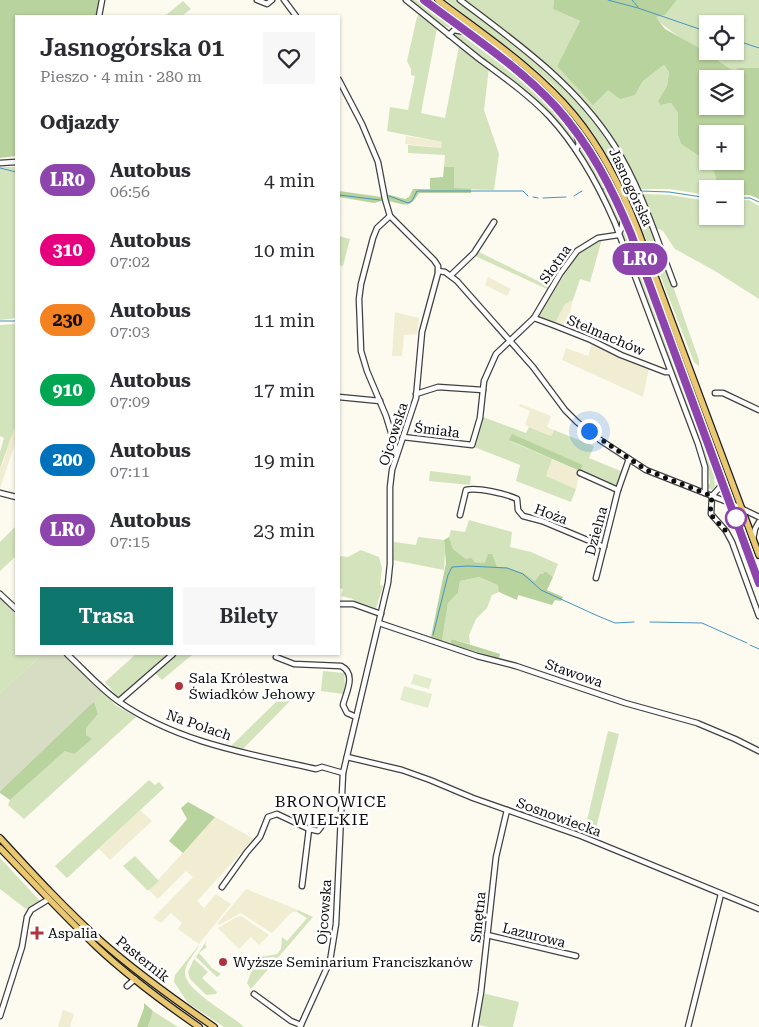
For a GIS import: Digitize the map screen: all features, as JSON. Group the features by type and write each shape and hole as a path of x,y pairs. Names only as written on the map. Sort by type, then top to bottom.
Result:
{"main road":[{"name":"Jasnogórska","path":"424,0 531,83 555,106 575,130 600,168 623,214 759,583"},
{"name":"Jasnogórska","path":"438,0 544,84 574,115 602,154 619,184 630,209 759,555"},
{"name":"Pasternik","path":"0,838 60,902 102,942 151,983 214,1027"},
{"name":"Pasternik","path":"0,848 97,947 135,980 199,1027"}],"street":[{"path":"99,15 102,0"},
{"path":"258,1 267,4 272,0"},
{"path":"284,0 295,15"},
{"name":"Stelmachów","path":"406,0 509,80 548,115 576,150 601,193 615,223 704,459 706,473 705,493"},
{"path":"460,0 545,66 592,115 613,144 634,182 674,284"},
{"path":"449,35 454,30 467,33"},
{"path":"340,82 362,124 378,162 390,216 434,260 438,271 451,275 533,367 565,410 600,440 654,473 730,503 759,517"},
{"path":"575,130 579,144 576,150"},
{"path":"0,163 15,162"},
{"path":"618,234 622,227 623,214"},
{"path":"390,216 377,228 373,238 359,296 361,351 393,436 397,454"},
{"path":"451,275 474,253 494,222"},
{"name":"Słotna","path":"510,342 534,318 577,251 598,238 618,234"},
{"name":"Ojcowska","path":"300,1026 330,960 334,945 343,773 390,572 390,487 397,454 412,412 416,394 422,332 438,271"},
{"name":"Stelmachów","path":"534,318 591,340 621,355 665,372 670,372"},
{"name":"Śmiała","path":"403,437 472,445 480,418 484,382 493,360 501,349 510,342"},
{"path":"416,394 438,387 483,390"},
{"path":"715,393 723,394 759,410"},
{"path":"340,397 380,401"},
{"name":"Dzielna","path":"596,578 618,490 629,459"},
{"name":"Dzielna","path":"580,473 618,490"},
{"path":"721,478 720,487 712,496 710,514 726,531 732,542 759,616"},
{"name":"Hoża","path":"460,514 466,490 472,488 505,495 517,499 518,510 523,516 542,520 604,547"},
{"path":"0,493 15,497"},
{"path":"753,540 754,531 759,522"},
{"path":"0,594 15,608"},
{"path":"340,604 353,604 381,614"},
{"name":"Stawowa","path":"379,623 477,656 516,666 625,702 697,723 759,751"},
{"name":"Na Polach","path":"68,655 119,701 165,727 222,748 316,769 322,767 343,773"},
{"path":"119,701 172,655"},
{"path":"276,657 294,664 341,666 345,668 349,674 350,683 343,705 347,713 356,717"},
{"name":"Sosnowiecka","path":"347,757 402,770 580,836 759,909"},
{"name":"Smętna","path":"475,1027 481,992 496,857 507,810"},
{"path":"222,887 260,837 268,817 276,814 309,829 318,830 321,827 324,816 340,822"},
{"name":"Ojcowska","path":"302,886 309,829"},
{"path":"688,1027 721,894"},
{"path":"0,1016 22,947 26,917 31,910 49,900"},
{"name":"Lazurowa","path":"487,935 576,956"},
{"path":"127,986 135,980"},
{"path":"254,994 290,1021 300,1026"}],"shaded area":[{"path":"406,136 442,142 442,148 405,144"},
{"path":"488,277 511,289 507,296 485,285"},
{"path":"573,300 566,329 555,323 565,304"},
{"path":"395,312 419,318 417,334 404,335 402,356 392,356"},
{"path":"592,343 649,368 643,397 562,360 566,348 588,356"},
{"path":"520,404 551,416 547,427 554,430 551,436 525,425 530,411 519,406"},
{"path":"14,428 15,444 0,488 0,466 2,466"},
{"path":"552,459 580,471 576,489 546,476"},
{"path":"140,810 152,821 110,860 99,849"},
{"path":"215,817 254,839 197,901 204,908 216,894 231,904 199,944 178,929 182,923 171,913 161,923 153,918 193,877 186,871 158,899 149,890"},
{"path":"246,889 298,910 289,915 272,933 241,913 219,925 217,924"},
{"path":"241,916 269,935 259,945 251,937 239,949 218,928"},
{"path":"63,1010 74,1014 70,1027 58,1027"}],"green space":[{"path":"0,0 100,0 97,15 15,15 15,156 0,158"},
{"path":"410,0 416,0 450,25 450,28 443,26"},
{"path":"446,0 457,0 530,54 570,91 594,120 632,185 648,219 699,360 699,366 694,362 623,182 594,134 553,85"},
{"path":"463,0 554,0 553,9 580,21 557,66 576,84 635,95 643,81 664,65 669,72 667,86 658,101 660,105 671,103 678,113 678,135 681,144 699,156 699,170 713,170 716,180 699,180 699,194 670,189 640,189 617,144 598,117 563,80"},
{"path":"554,0 677,0 665,15 656,17 665,29 699,48 699,60 718,60 732,70 699,70 699,115 744,115 744,70 735,70 738,68 759,68 759,199 750,195 744,195 744,180 716,180 713,170 744,170 744,125 699,125 699,156 681,144 678,135 678,113 671,103 660,105 658,101 667,86 669,72 664,65 643,81 635,95 620,99 608,90 593,105 557,66 580,21 553,9"},
{"path":"677,0 759,0 759,68 738,68 732,70 717,60 744,60 744,15 699,15 699,49 672,32 655,17 665,15"},
{"path":"183,1 191,9 183,15 166,15"},
{"path":"419,14 437,28 421,113 445,118 459,46 489,68 484,110 499,154 494,190 454,189 454,167 444,167 445,155 408,153 408,145 441,148 442,142 387,131 390,107 408,110 415,76 411,75 411,69 407,61"},
{"path":"455,32 507,69 544,101 571,131 576,143 574,144 532,98 455,37 453,35"},
{"path":"581,146 609,195 621,226 619,229 603,193 580,153"},
{"path":"0,167 15,167 15,318 0,320"},
{"path":"444,167 454,167 454,188 471,189 471,193 419,193 409,204 388,201 386,194 405,199 409,197 413,189 430,189 430,178 443,177"},
{"path":"340,191 382,197 382,201 374,203 340,197"},
{"path":"642,194 670,195 699,200 699,225 744,225 744,200 749,200 759,206 759,299 715,271 675,249 663,231 656,228"},
{"path":"623,232 716,478 714,479 715,486 712,490 707,485 710,483 708,465 621,236"},
{"path":"340,236 350,239 343,266 340,265"},
{"path":"602,239 590,282 580,279 573,300 565,304 555,323 539,318 538,316 579,252"},
{"path":"477,251 550,287 549,290 473,255"},
{"path":"15,324 15,429 1,466 0,452 4,438 0,436 0,325"},
{"path":"483,417 526,433 529,427 551,436 554,430 594,446 589,458 623,472 616,487 580,471 583,465 510,441 552,459 546,476 576,489 571,502 516,481 520,465 474,447"},
{"path":"512,434 583,465 580,471 509,440"},
{"path":"430,471 471,476 470,485 429,481"},
{"path":"469,520 512,532 510,547 531,552 558,564 553,577 545,571 535,581 524,573 507,567 497,567 466,559 453,549 449,537 451,530 465,532"},
{"path":"15,527 15,557 0,571 0,542"},
{"path":"418,537 444,540 444,570 393,560 394,542 416,545"},
{"path":"449,537 453,549 466,559 471,558 475,562 485,563 488,554 492,554 497,567 507,567 524,573 535,581 545,571 553,577 547,590 563,597 561,601 555,600 552,605 518,595 517,600 499,592 498,585 479,577 460,581 458,593 448,603 442,641 431,637 446,563 444,540"},
{"path":"361,550 379,557 382,568 380,585 383,586 376,608 341,596 343,589 340,588 340,556 348,557"},
{"path":"479,577 499,585 499,592 492,595 487,608 476,619 469,635 470,644 452,639 450,644 442,641 448,603 458,593 460,581"},
{"path":"0,599 15,613 15,655 42,655 0,693"},
{"path":"452,639 500,654 499,658 450,644"},
{"path":"42,655 65,655 104,692 0,791 0,693"},
{"path":"135,655 192,655 162,680 154,672 121,701 105,682"},
{"path":"323,671 344,673 345,685 343,694 321,691"},
{"path":"414,674 432,679 429,689 411,684"},
{"path":"404,686 432,694 428,708 400,700"},
{"path":"104,692 115,705 136,717 24,819 8,805 10,800 65,751 91,739 86,735 85,728 98,714 94,701"},
{"path":"281,697 291,700 243,749 230,747"},
{"path":"94,701 98,714 86,728 86,735 92,739 74,754 65,751 10,800 0,793 0,791"},
{"path":"608,731 619,734 594,837 584,833"},
{"path":"149,780 155,785 159,782 164,788 67,878 55,866"},
{"path":"188,802 215,817 183,853 169,841 187,819 181,808"},
{"path":"135,856 159,881 149,890 123,866"},
{"path":"0,858 41,902 26,909 0,889"},
{"path":"298,910 313,917 251,989 247,983 260,957 277,954 281,949 282,937 287,941 307,918 297,912"},
{"path":"207,940 205,945 207,947 199,953 212,968 221,974 217,977 196,957"},
{"path":"199,945 187,966 185,973 187,980 201,995 244,1027 224,1027 188,1003 174,982 175,975"},
{"path":"194,959 208,972 202,978 217,992 216,994 206,995 190,979 188,972"},
{"path":"482,993 519,1002 513,1027 479,1025"},
{"path":"144,1003 153,1011 148,1027 137,1027 144,1008"},
{"path":"153,1011 178,1027 148,1027"}],"waterway":[{"path":"608,0 699,29"},
{"path":"632,0 638,7"},
{"path":"744,43 759,48"},
{"path":"0,168 15,172"},
{"path":"389,196 408,203 412,201 417,191 523,191 528,196"},
{"path":"574,196 582,191"},
{"path":"634,191 639,204"},
{"path":"641,191 669,192 699,197"},
{"path":"340,195 380,200"},
{"path":"533,197 538,198"},
{"path":"543,198 566,197"},
{"path":"744,198 750,198 759,202"},
{"path":"0,321 15,321"},
{"path":"433,635 448,575 452,567 507,568 523,574 541,590 598,616 615,623 634,622"},
{"path":"650,622 702,623 747,643"},
{"path":"750,645 759,649"}],"bus line":[{"name":"LR0","path":"424,0 523,75 540,91 575,130 600,168 614,194 631,234 759,583"}],"place":[{"name":"Sala Królestwa Świadków Jehowy","path":"179,686"},
{"name":"Aspalia","path":"37,933"},
{"name":"Wyższe Seminarium Franciszkanów","path":"223,962"}],"district":[{"name":"BRONOWICE WIELKIE","path":"331,810"}],"route":[{"path":"589,431 646,470 712,496 710,514 726,531 736,518"}]}
